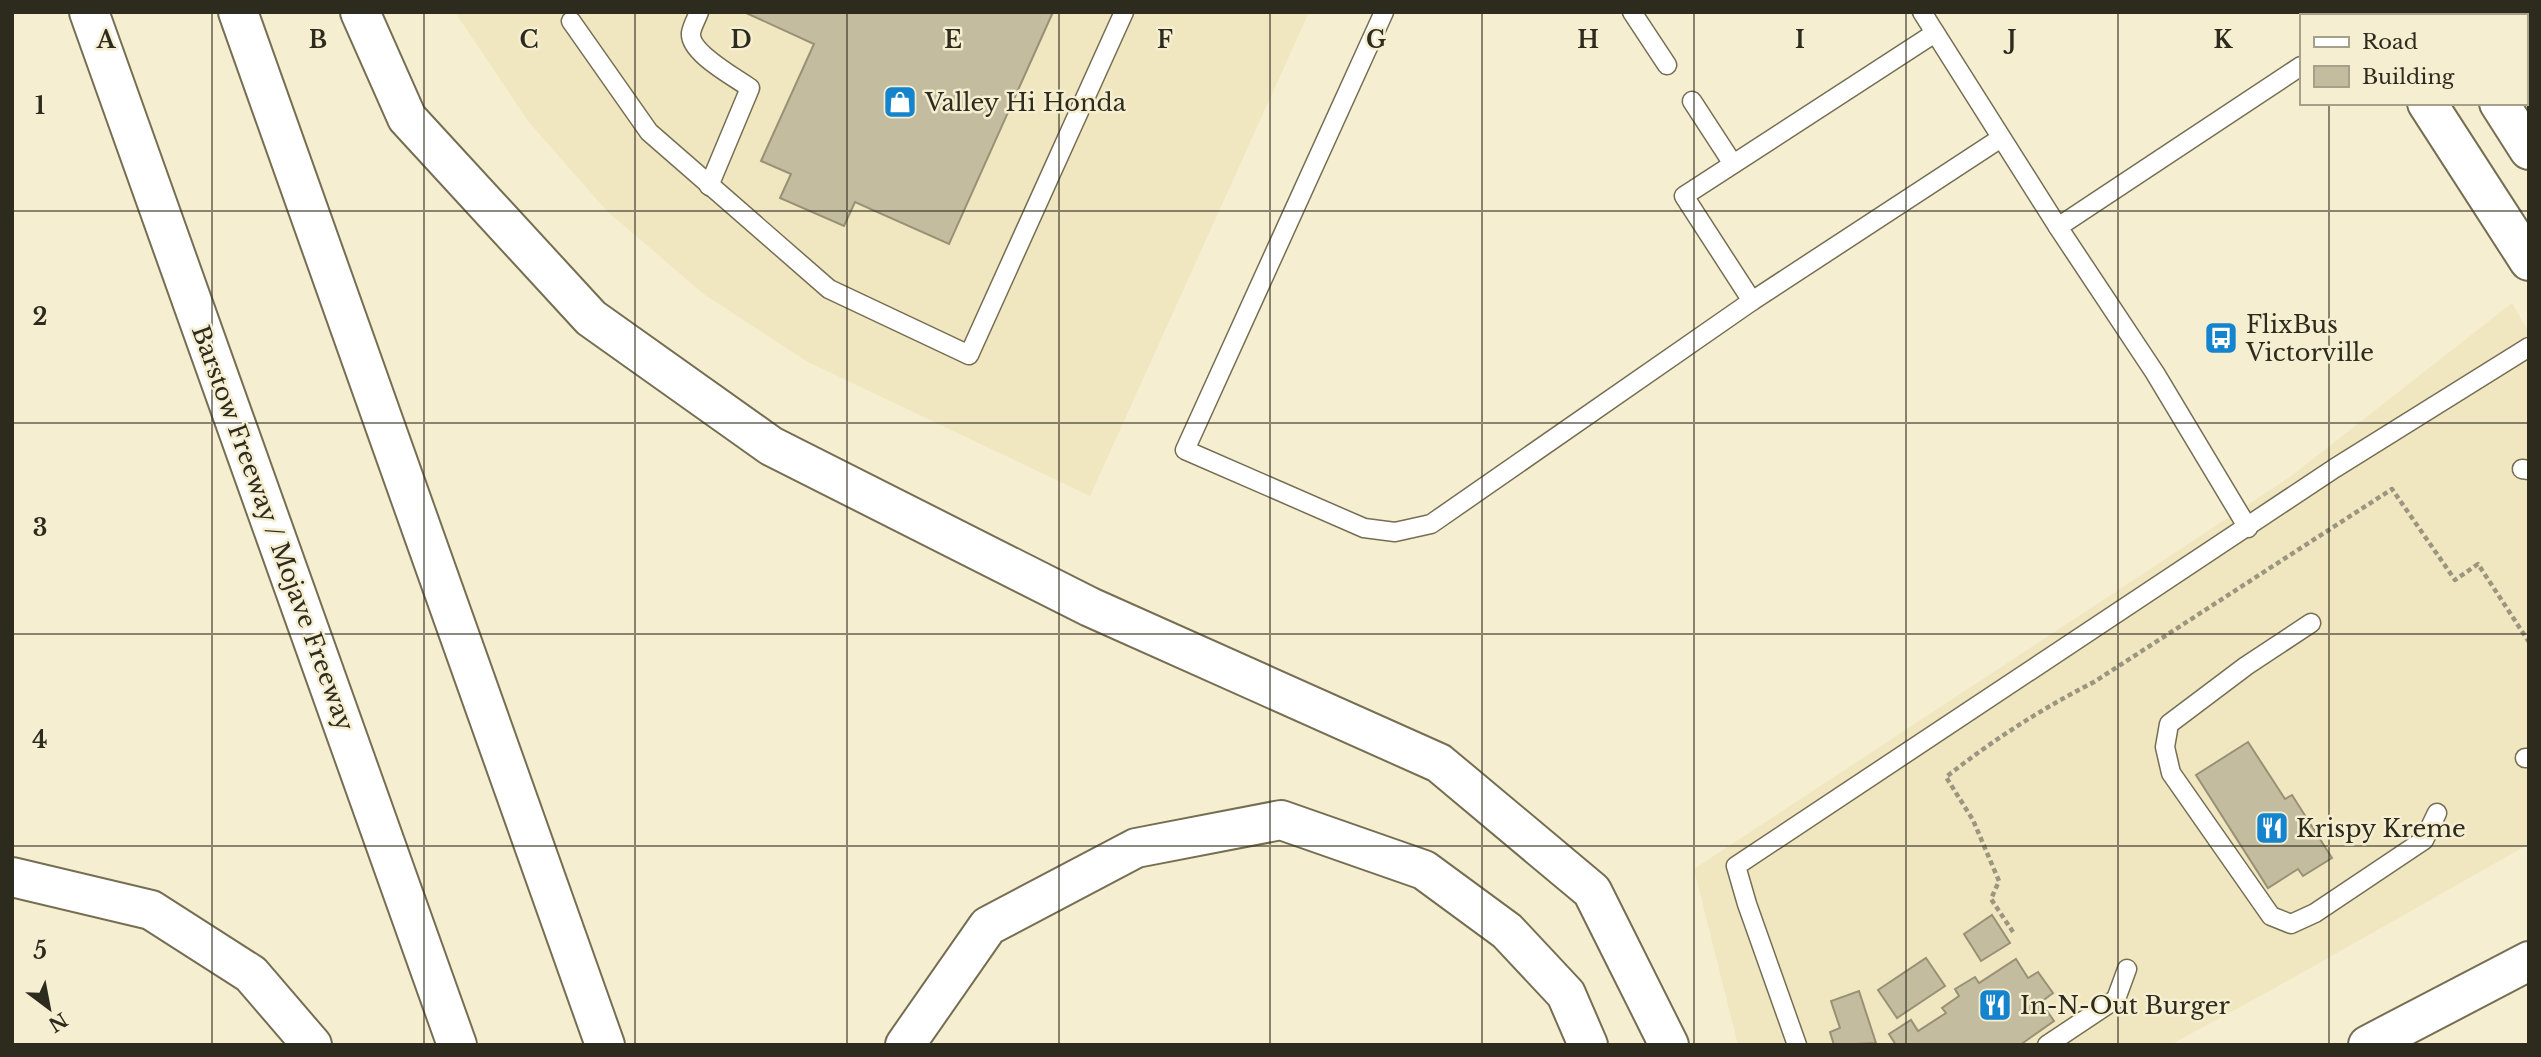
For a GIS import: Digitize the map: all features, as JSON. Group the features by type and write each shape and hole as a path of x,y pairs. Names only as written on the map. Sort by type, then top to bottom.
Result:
{"main road":[{"name":"Barstow Freeway / Mojave Freeway","path":"89,12 457,1045"},
{"path":"238,12 606,1045"},
{"path":"360,12 407,118 591,318 771,446 1090,607 1439,763 1592,891 1669,1045"},
{"path":"2428,105 2529,261"},
{"path":"2500,105 2529,150"},
{"path":"905,1045 988,926 1136,848 1281,820 1424,870 1435,878 1507,931 1566,994 1588,1045"},
{"path":"12,877 150,910 251,974 312,1045"},
{"path":"2368,1045 2529,961"}],"lane":[{"path":"699,12 691,32 692,43 700,52 750,88 709,186"},
{"path":"571,15 649,132 829,289 969,355 1124,12"},
{"path":"1384,12 1185,450 1364,528 1395,532 1431,524 1752,301 2001,138"},
{"path":"1632,12 1667,65"},
{"path":"1922,12 2058,227 2155,373 2248,528"},
{"path":"1752,301 1684,196 1935,33"},
{"path":"2058,227 2300,67"},
{"path":"1692,101 1733,164"},
{"path":"1797,1045 1736,866 2335,468 2529,347"},
{"path":"2311,622 2246,666 2169,724 2165,747 2171,773 2271,916 2291,924 2315,913 2424,840 2437,813"},
{"path":"2047,1045 2116,999 2127,969"}],"shaded area":[{"path":"455,12 1309,12 1090,496 808,362 705,295 607,211 528,121"},
{"path":"2512,303 2529,332 2529,844 2170,1045 1738,1045 1694,869 2290,477"}],"building":[{"name":"Valley Hi Honda","path":"744,12 1053,12 949,244 855,202 844,226 780,198 791,174 761,161 814,44"},
{"name":"Krispy Kreme","path":"2248,742 2285,799 2292,795 2332,858 2303,876 2298,869 2268,888 2196,775"},
{"path":"1992,915 2010,943 1981,961 1964,934"},
{"path":"1926,958 1945,986 1897,1018 1878,990"},
{"name":"In-N-Out Burger","path":"2016,959 2028,978 2038,972 2053,993 2041,1002 2054,1021 2020,1045 1896,1045 1889,1034 1911,1020 1918,1031 1946,1013 1942,1008 1959,996 1955,989 1975,977 1979,983"},
{"path":"1859,991 1876,1043 1834,1045 1830,1032 1840,1028 1831,1001"}],"place":[{"name":"Valley Hi Honda","path":"900,102"},
{"name":"FlixBus Victorville","path":"2221,338"},
{"name":"Krispy Kreme","path":"2272,828"},
{"name":"In-N-Out Burger","path":"1995,1005"}]}
